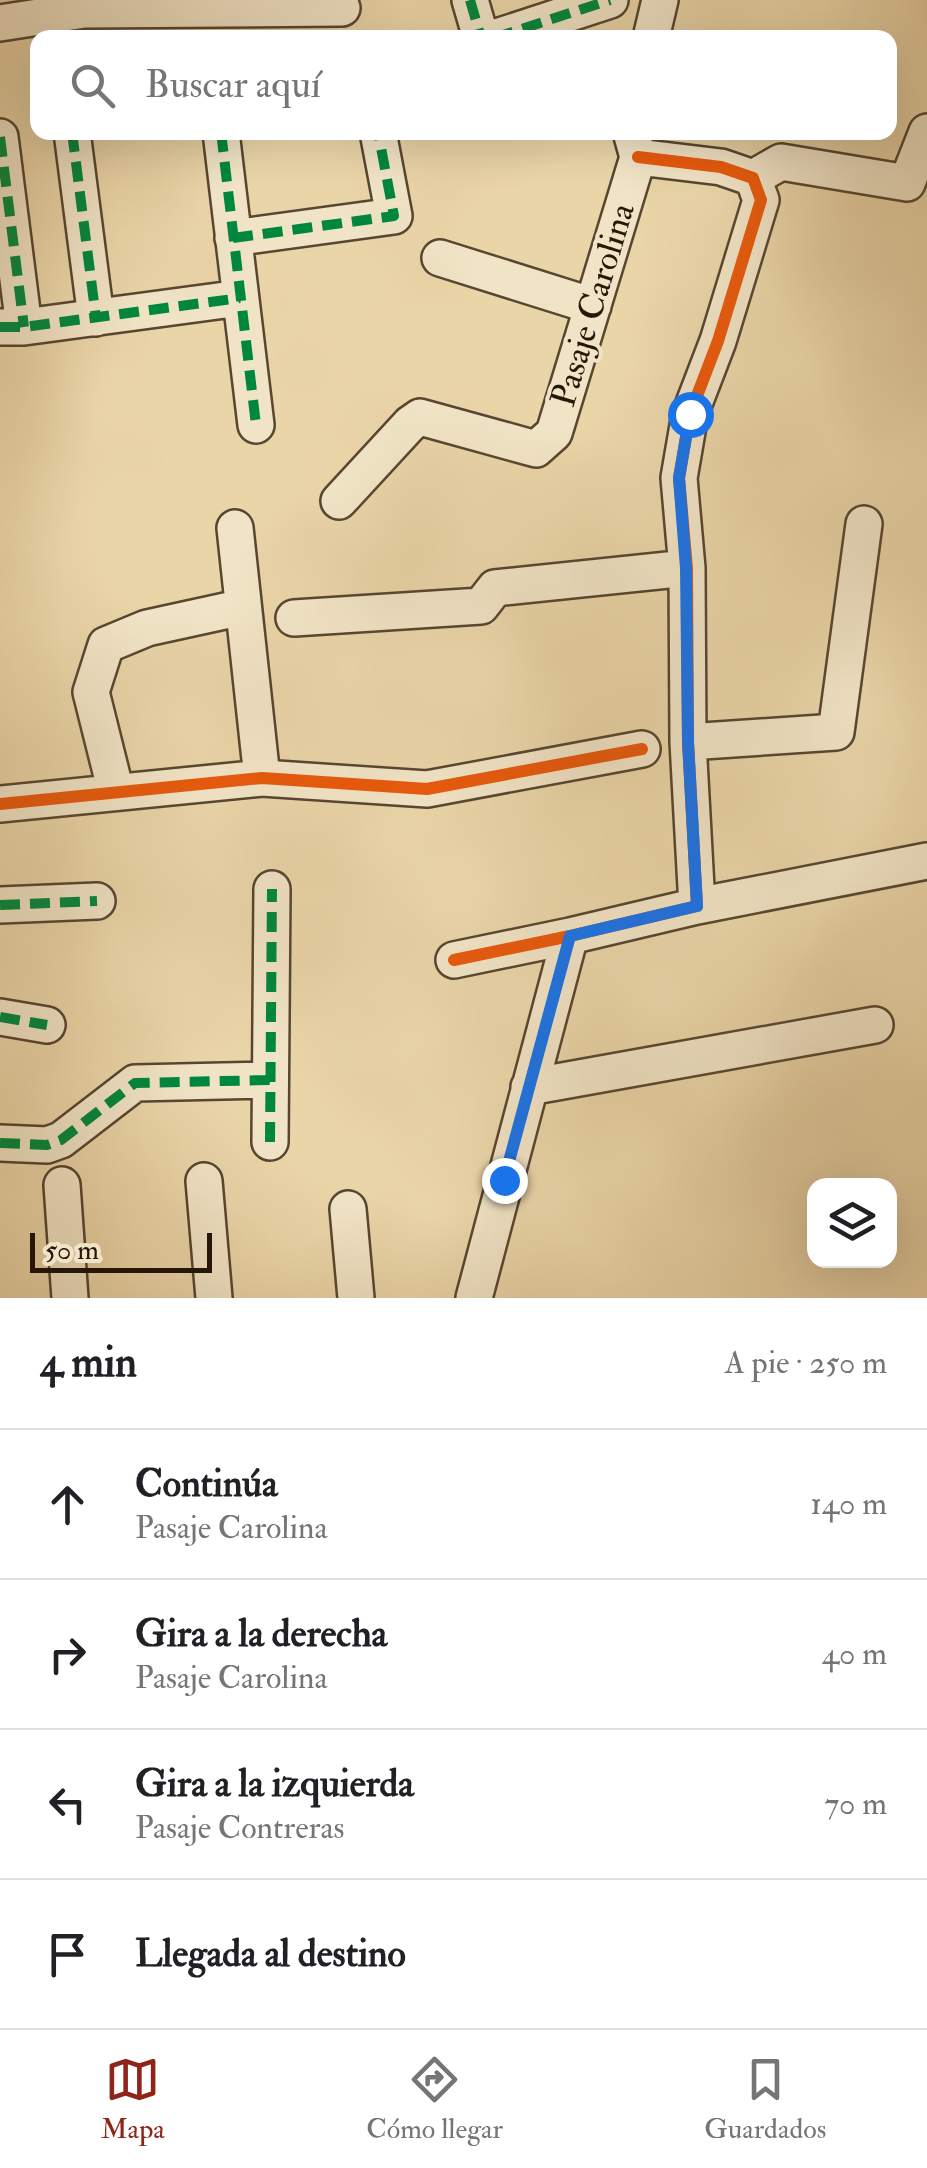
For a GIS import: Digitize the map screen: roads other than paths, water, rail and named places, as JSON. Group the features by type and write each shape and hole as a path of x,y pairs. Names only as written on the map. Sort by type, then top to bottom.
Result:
{"street":[{"path":"470,0 479,30"},
{"path":"518,30 610,0"},
{"path":"653,30 660,0"},
{"path":"0,23 84,10 342,8"},
{"path":"697,906 688,742 686,568 679,478 690,414 718,341 761,200 753,178 781,162 908,184 927,132"},
{"path":"0,137 12,327 240,298"},
{"path":"73,140 96,318"},
{"path":"221,140 256,425"},
{"path":"233,238 394,216 380,140"},
{"name":"Pasaje Carolina","path":"340,501 420,417 536,449 547,442 554,433 592,306 634,145 753,178"},
{"path":"440,258 592,306"},
{"path":"688,742 836,732 864,524"},
{"path":"234,528 262,778"},
{"path":"294,618 481,606 495,588 686,568"},
{"path":"116,792 91,692 106,645 147,628 243,607"},
{"path":"0,804 262,778 427,789 642,749"},
{"path":"454,960 697,906 927,861"},
{"path":"270,1142 272,889"},
{"path":"0,905 97,901"},
{"path":"474,1298 570,936"},
{"path":"0,1018 48,1025"},
{"path":"530,1087 875,1025"},
{"path":"0,1143 47,1145 60,1140 135,1083 270,1080"},
{"path":"204,1181 214,1298"},
{"path":"62,1186 70,1298"},
{"path":"348,1209 356,1298"}]}
